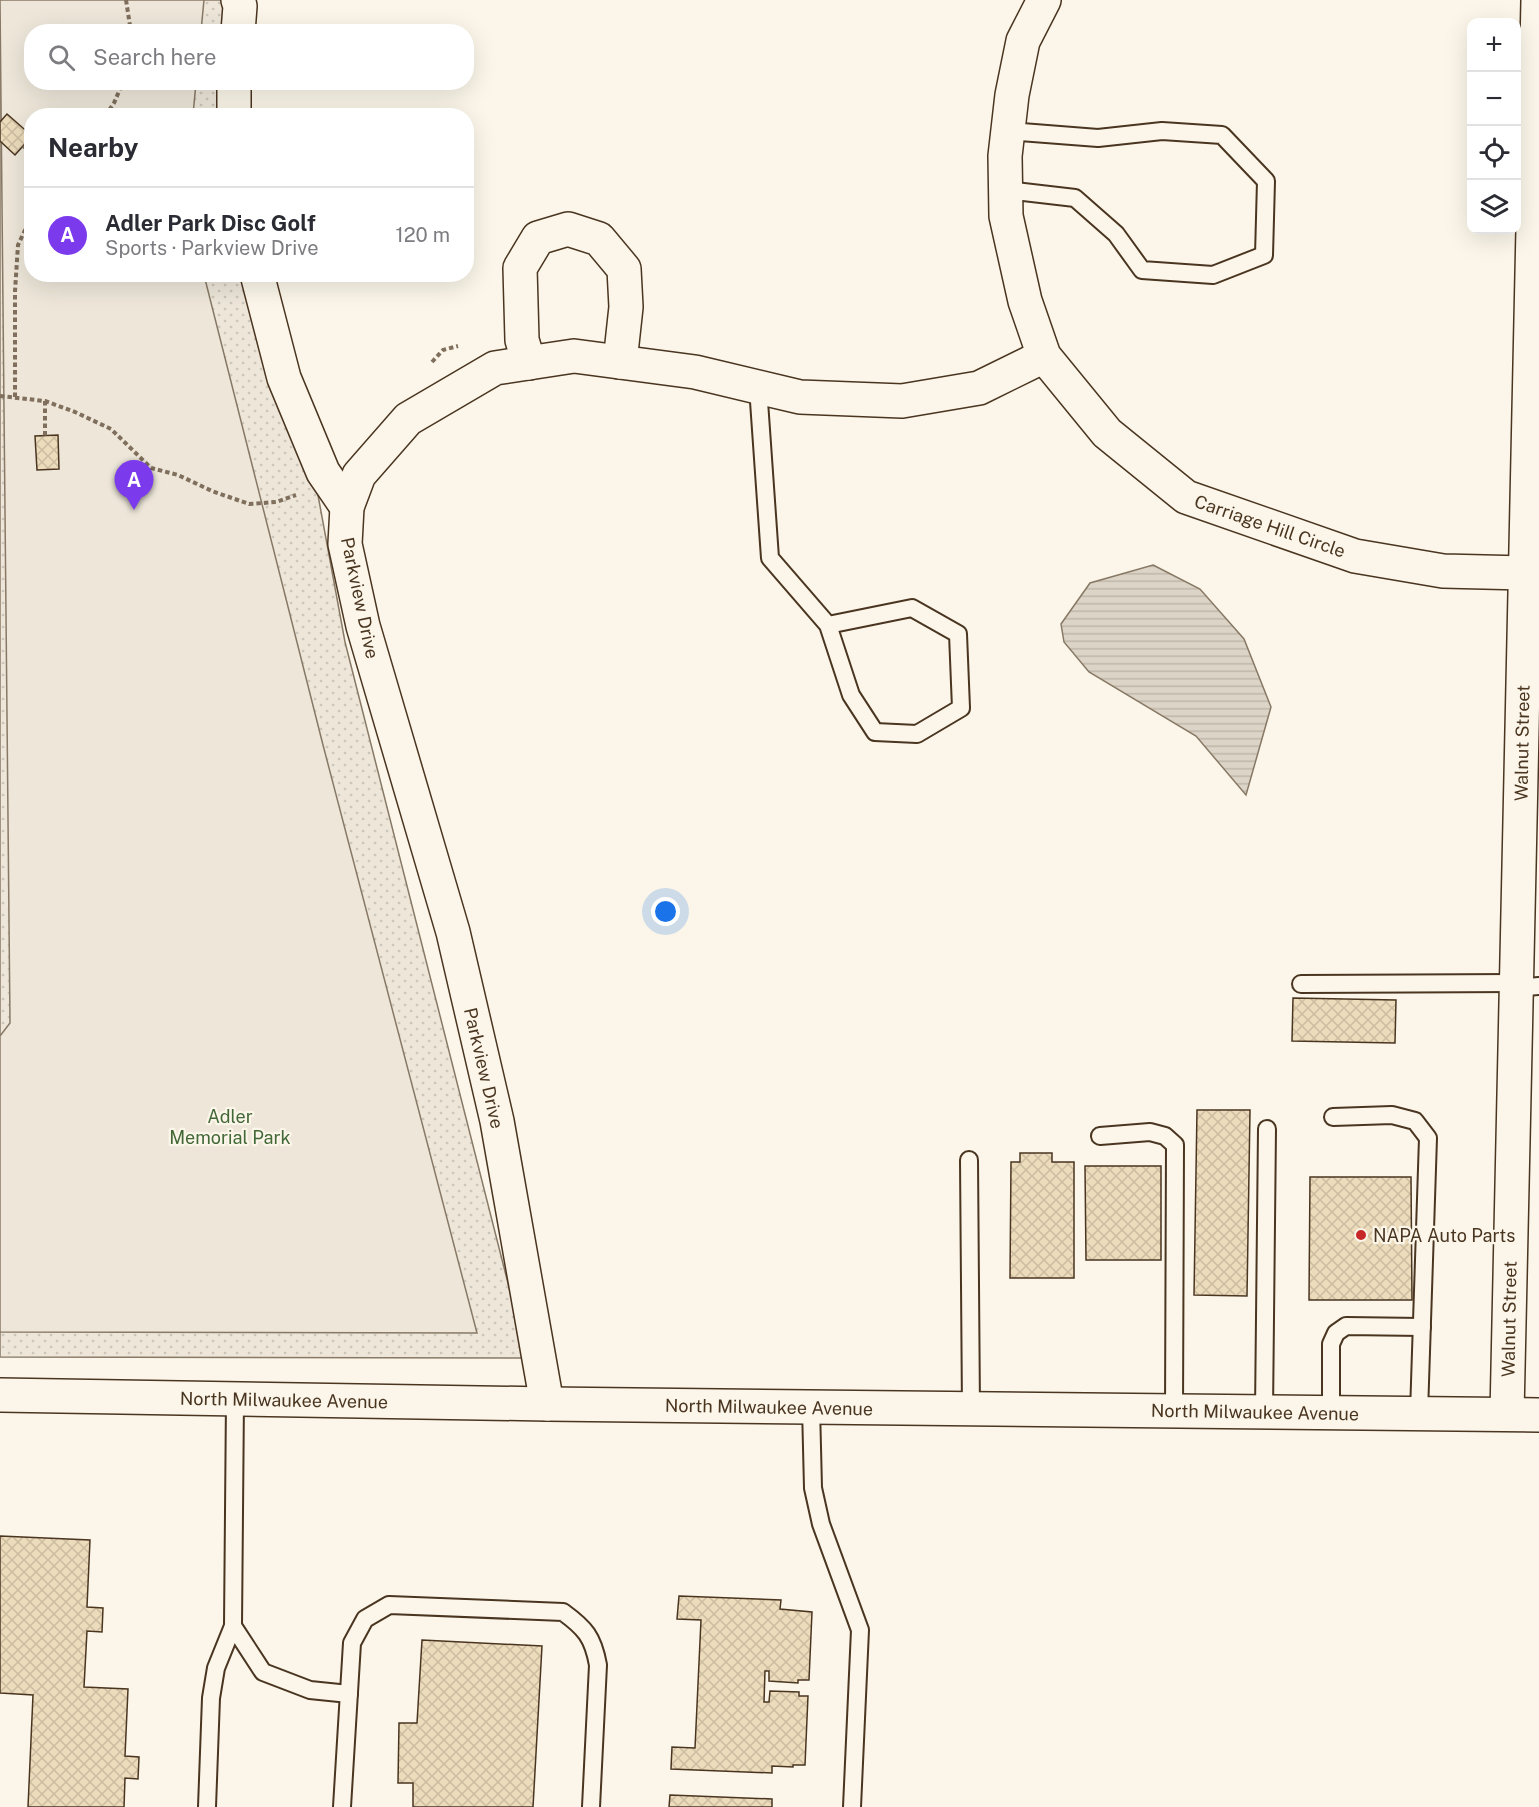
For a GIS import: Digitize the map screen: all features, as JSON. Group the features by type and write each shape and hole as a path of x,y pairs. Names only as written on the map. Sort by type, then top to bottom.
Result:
{"street":[{"path":"238,0 240,6 239,24"},
{"name":"Carriage Hill Circle","path":"1044,0 1023,41 1012,95 1005,156 1006,216 1025,301 1044,356 1107,433 1186,497 1355,556 1443,571 1525,573"},
{"name":"Walnut Street","path":"1507,1414 1524,986 1525,573 1539,0"},
{"path":"234,90 234,108"},
{"path":"529,363 522,340 520,268 538,238 568,228 599,239 624,269 626,307 620,362"},
{"path":"259,282 284,378 323,472 347,507"},
{"name":"Parkview Drive","path":"547,1404 497,1121 453,932 363,626 345,544 347,507 359,475 408,419 495,368 574,356 695,372 800,397 902,400 978,388 1044,356"},
{"name":"North Milwaukee Avenue","path":"0,1395 547,1404 1539,1415"}],"lane":[{"path":"1006,190 1075,198 1116,234 1142,270 1214,275 1264,255 1266,181 1222,135 1162,131 1098,138 1008,131"},
{"path":"758,387 770,558 828,625 851,695 875,732 917,734 961,708 958,634 912,608 828,625"},
{"path":"1301,984 1524,986"},
{"path":"1333,1116 1392,1115 1415,1121 1428,1138 1419,1413"},
{"path":"1264,1412 1267,1129"},
{"path":"1100,1136 1150,1132 1165,1136 1175,1145 1174,1411"},
{"path":"969,1160 971,1408"},
{"path":"1331,1412 1331,1344 1336,1333 1346,1326 1422,1327"},
{"path":"207,1807 211,1698 216,1668 233,1626 235,1399"},
{"path":"811,1407 813,1488 821,1524 860,1630 852,1807"},
{"path":"342,1807 352,1643 365,1619 389,1605 563,1611 582,1626 595,1648 598,1665 591,1807"},
{"path":"233,1626 263,1672 310,1690 349,1694"}],"path":[{"path":"126,0 130,24"},
{"path":"111,108 120,90"},
{"path":"0,396 15,397 15,291 18,245 24,232"},
{"path":"45,401 45,436"}],"green space":[{"name":"Adler Memorial Park","path":"0,0 231,0 230,24 24,24 24,90 225,90 224,108 24,108 24,282 249,282 313,468 345,642 527,1358 0,1357"},
{"name":"Adler Memorial Park","path":"0,0 204,0 202,24 24,24 24,90 195,90 194,108 24,108 24,282 206,282 323,745 477,1333 0,1332 0,1036 10,1023"}],"shaded area":[{"path":"1153,565 1200,589 1244,639 1271,707 1246,795 1196,736 1089,672 1064,642 1061,624 1090,583"}],"building":[{"path":"7,114 24,129 24,145 15,155 0,141 0,122"},
{"path":"58,435 59,469 37,470 35,436"},
{"path":"1293,998 1396,1000 1395,1043 1292,1041"},
{"path":"1197,1110 1250,1110 1247,1296 1194,1295"},
{"path":"1020,1153 1052,1153 1052,1162 1074,1162 1074,1278 1010,1278 1011,1162 1020,1162"},
{"path":"1085,1166 1161,1166 1161,1260 1086,1260"},
{"name":"NAPA Auto Parts","path":"1310,1177 1411,1177 1412,1300 1309,1300"},
{"path":"0,1536 90,1540 87,1607 103,1608 102,1632 87,1631 84,1687 128,1689 125,1756 139,1757 138,1779 125,1778 124,1807 28,1807 33,1695 0,1693"},
{"path":"679,1596 781,1600 780,1609 812,1612 809,1680 798,1680 798,1683 769,1681 769,1671 765,1671 764,1702 769,1702 770,1691 799,1692 799,1696 808,1696 805,1765 772,1766 772,1773 671,1769 672,1747 695,1748 701,1620 677,1619"},
{"path":"422,1640 542,1646 533,1807 413,1807 413,1783 398,1783 399,1723 417,1723"},
{"path":"670,1795 772,1799 772,1807 669,1807"}],"place":[{"name":"Adler Park Disc Golf","path":"134,510"},
{"name":"NAPA Auto Parts","path":"1361,1235"}]}
